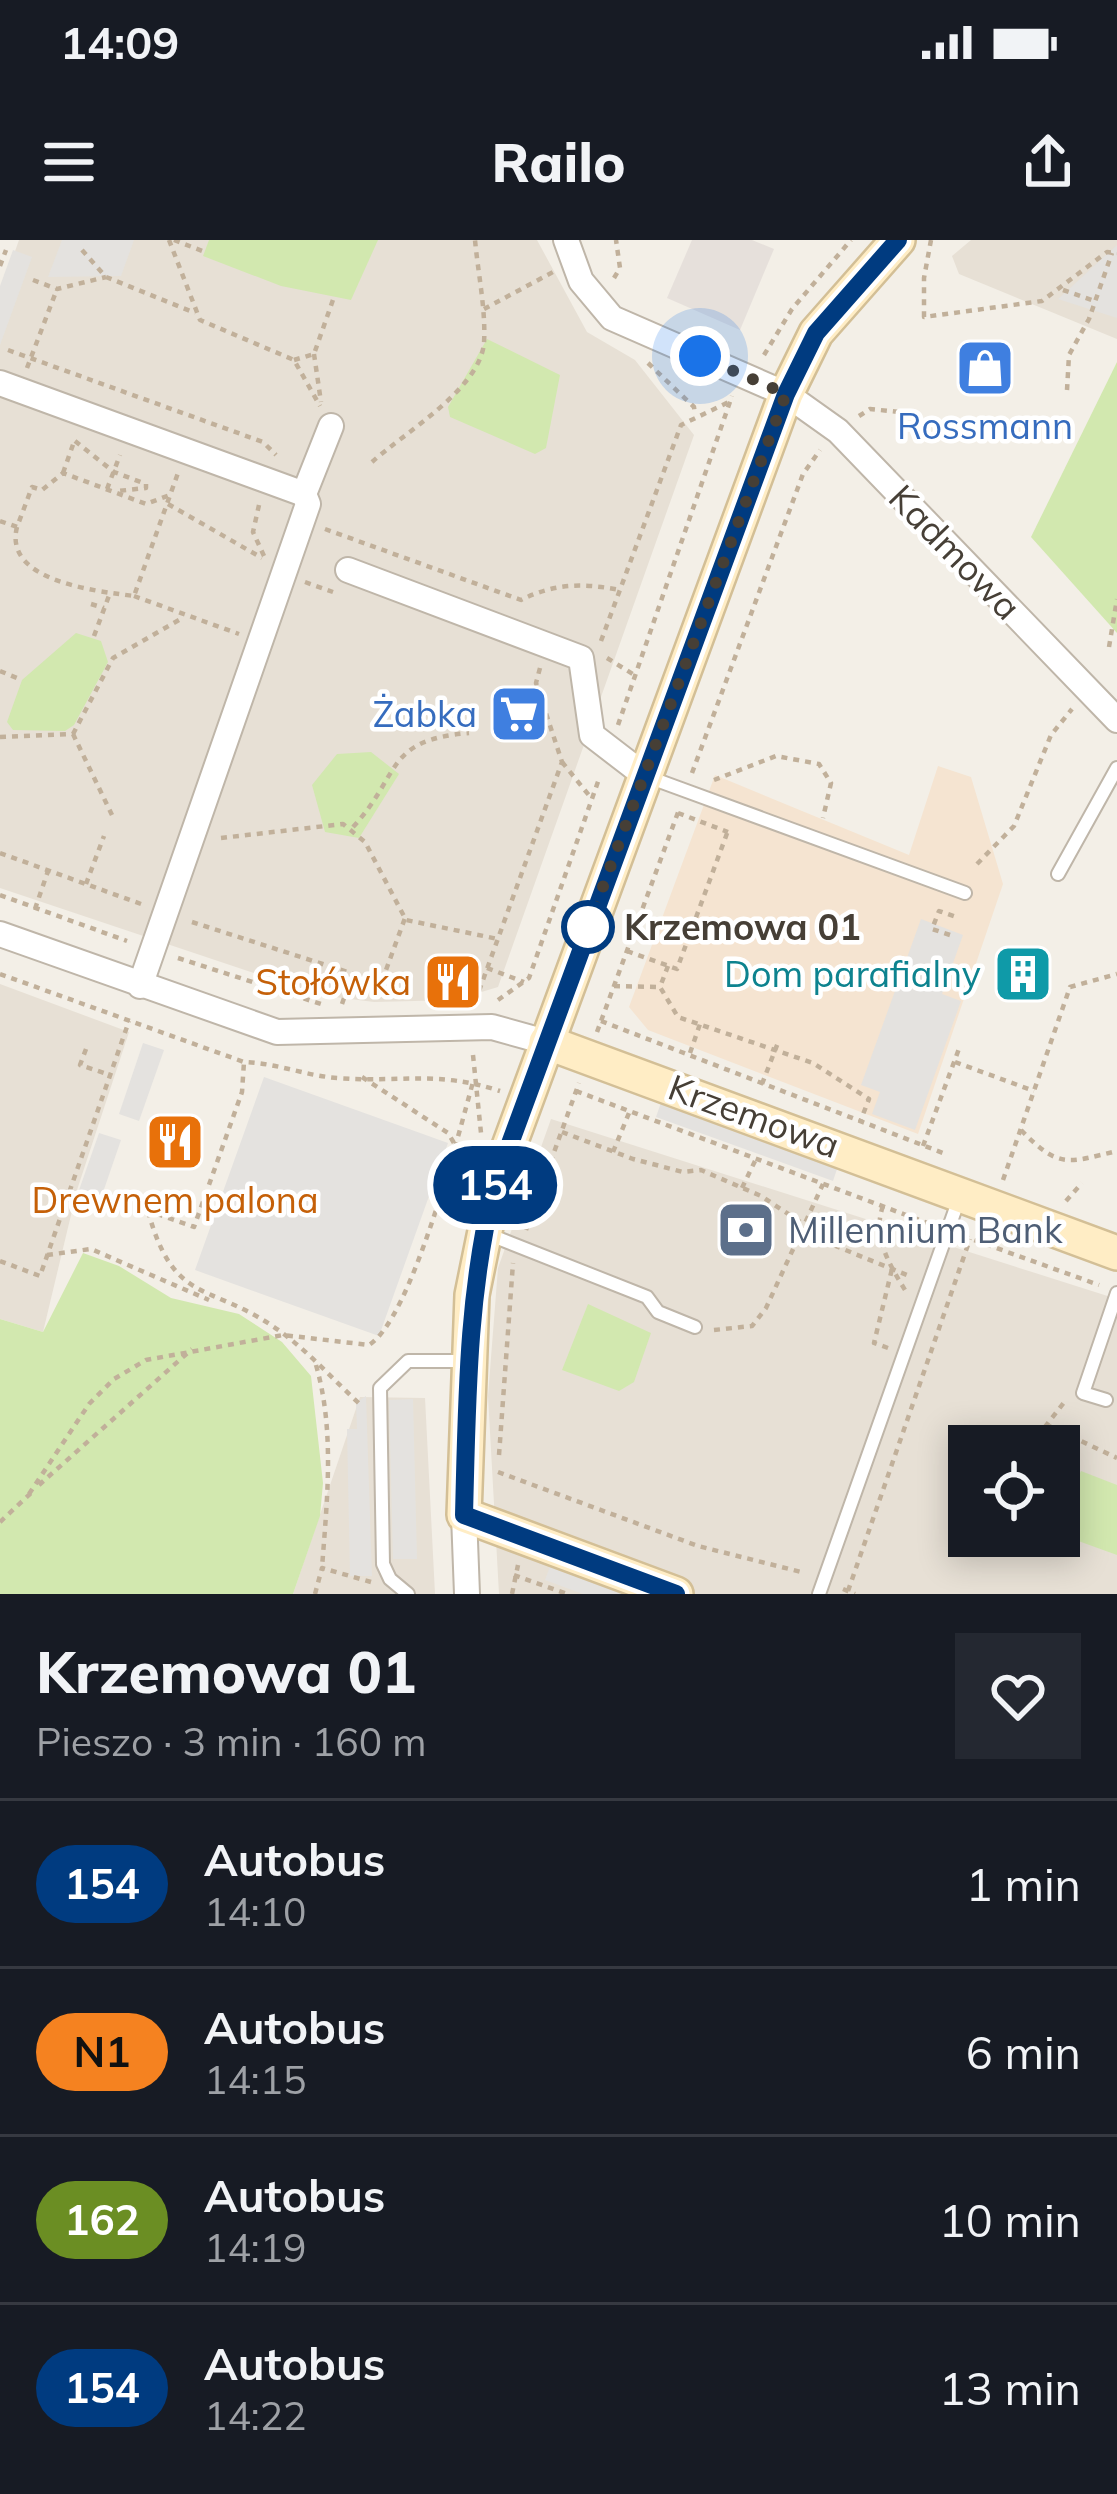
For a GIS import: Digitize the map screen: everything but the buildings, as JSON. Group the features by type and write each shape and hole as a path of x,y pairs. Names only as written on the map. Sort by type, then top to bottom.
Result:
{"street":[{"path":"566,240 581,281 598,303"},
{"path":"467,1594 464,1515 469,1361 483,1232 546,1042 786,394 816,333 898,240"},
{"name":"Kadmowa","path":"598,303 612,318 786,394 838,430 1117,720"},
{"path":"12,379 307,487"},
{"path":"140,986 191,841 252,642 302,521 307,487 331,425"},
{"path":"348,570 580,658 592,734 644,775"},
{"path":"0,934 277,1032 492,1028 546,1042"},
{"name":"Krzemowa","path":"546,1042 973,1181 1117,1253"},
{"path":"464,1515 676,1594"}],"lane":[{"path":"1058,874 1117,768"},
{"path":"644,775 965,893"},
{"path":"822,1587 948,1231 973,1181"},
{"path":"483,1232 647,1297 658,1312 694,1328"},
{"path":"1106,1400 1083,1393 1110,1290"},
{"path":"408,1594 390,1579 383,1564 380,1388 394,1368 408,1360 469,1361"}],"path":[{"path":"172,240 205,252"},
{"path":"172,240 198,315"},
{"path":"372,462 415,423 443,410 484,347 475,240"},
{"path":"598,303 620,268 616,240"},
{"path":"932,240 923,278 924,317 1021,306 1063,290 1114,253"},
{"path":"0,266 6,250"},
{"path":"82,250 106,277 294,360 323,411 314,354 334,297"},
{"path":"1067,390 1069,355 1114,253"},
{"path":"481,310 559,270"},
{"path":"33,280 57,289 106,277"},
{"path":"12,379 31,357 57,289"},
{"path":"1063,290 1093,301"},
{"path":"8,350 262,442 307,487"},
{"path":"294,360 314,354"},
{"path":"640,355 694,406 695,418"},
{"path":"719,440 733,400 730,388"},
{"path":"597,652 680,425 733,400"},
{"path":"850,418 870,409 899,412"},
{"path":"79,431 63,473 42,490 32,487 13,543 18,558 32,569 134,596 252,642"},
{"path":"75,441 114,472 146,484 146,488 110,490"},
{"path":"660,987 612,990 803,474 823,445"},
{"path":"110,490 120,455"},
{"path":"134,596 178,472"},
{"path":"63,473 146,504 170,494"},
{"path":"166,504 267,561"},
{"path":"0,520 17,527"},
{"path":"302,521 520,600 548,587 590,584 620,590"},
{"path":"94,636 110,593"},
{"path":"1109,647 1117,599"},
{"path":"92,604 104,608"},
{"path":"73,734 113,658 187,615"},
{"path":"548,645 536,683 562,762 593,799"},
{"path":"609,660 636,676"},
{"path":"0,670 22,680"},
{"path":"976,864 1014,826 1051,735 1071,711 1082,683"},
{"path":"353,827 399,758 420,740 469,733"},
{"path":"0,737 73,734"},
{"path":"73,734 112,815"},
{"path":"686,791 776,756 819,764 831,783 816,838"},
{"path":"473,1008 562,762"},
{"path":"627,951 677,969 736,809"},
{"path":"678,813 728,832"},
{"path":"191,841 343,824 353,827 405,918 498,939"},
{"path":"86,884 104,836"},
{"path":"35,909 48,871"},
{"path":"0,895 339,1010"},
{"path":"950,935 932,929 939,911 956,917"},
{"path":"343,1001 352,975 386,970 405,918"},
{"path":"660,987 668,966"},
{"path":"487,968 524,982"},
{"path":"0,974 244,1062 281,1064 336,1078 435,1075 507,1093"},
{"path":"1004,1178 1070,987 1117,974"},
{"path":"660,987 678,1016 813,1064 869,1099 860,1122"},
{"path":"0,1261 40,1276 129,1021"},
{"path":"601,1022 944,1154"},
{"path":"689,1055 700,1024"},
{"path":"762,1084 779,1040"},
{"path":"923,1146 960,1046"},
{"path":"86,1049 80,1065 110,1075"},
{"path":"124,1202 194,1227 242,1092 244,1062"},
{"path":"954,1062 1034,1091"},
{"path":"362,1077 457,1142 470,1172"},
{"path":"473,1082 481,1137"},
{"path":"29,1494 89,1404 114,1379 146,1360 283,1335 369,1346 380,1338 410,1279 473,1082"},
{"path":"576,1090 1110,1290"},
{"path":"613,1152 630,1111"},
{"path":"526,1229 568,1113"},
{"path":"1021,1130 1051,1158 1068,1162 1117,1151"},
{"path":"561,1132 683,1172 701,1170 742,1188 803,1228 929,1284"},
{"path":"742,1188 756,1159"},
{"path":"973,1181 1004,1178 1021,1184"},
{"path":"1064,1204 1082,1183"},
{"path":"694,1328 733,1332 752,1326 823,1184"},
{"path":"1054,1198 1079,1213"},
{"path":"883,1207 877,1222 892,1269 919,1313"},
{"path":"148,1210 172,1268 213,1300"},
{"path":"513,1262 498,1473 698,1546 794,1568 822,1587 851,1592 970,1239"},
{"path":"47,1255 91,1249 283,1335 378,1421"},
{"path":"888,1348 874,1343 892,1269"},
{"path":"0,1522 194,1348"},
{"path":"315,1363 328,1453 322,1568 315,1594"},
{"path":"1080,1441 1117,1458"},
{"path":"322,1568 386,1590"},
{"path":"512,1594 514,1575 567,1594"}],"shaded area":[{"path":"19,240 537,240 587,332 635,360 694,435 498,987 455,1000 374,1002 319,995 0,888 0,294"},
{"path":"62,240 134,240 121,276 48,277"},
{"path":"692,240 752,240 774,249 740,330 667,298"},
{"path":"971,240 1117,240 1117,339 959,274 952,256"},
{"path":"1117,245 1117,318 1058,299"},
{"path":"13,250 32,257 0,345 0,286"},
{"path":"938,766 971,777 1003,884 918,1134 648,1030 629,1007 715,775 909,855"},
{"path":"921,919 963,935 942,994 961,1001 915,1130 872,1114 880,1092 861,1085"},
{"path":"0,984 129,1032 77,1190 43,1332 0,1319"},
{"path":"143,1043 164,1050 139,1121 119,1114"},
{"path":"264,1077 448,1143 379,1336 195,1270"},
{"path":"664,1094 840,1160 833,1181 656,1117"},
{"path":"551,1119 1117,1299 1117,1594 499,1594 488,1396 498,1268"},
{"path":"99,1133 121,1140 100,1201 78,1193"},
{"path":"366,1396 372,1576 350,1576 347,1429 357,1429 356,1403"},
{"path":"360,1397 425,1398 435,1594 293,1594"},
{"path":"413,1399 417,1559 393,1559 389,1400"},
{"path":"552,1561 640,1594 583,1594 545,1580"}],"green space":[{"path":"209,240 378,240 351,300 281,286 203,256"},
{"path":"487,339 560,375 546,448 535,454 450,417 448,407"},
{"path":"1117,362 1117,633 1031,537"},
{"path":"76,633 101,641 108,662 74,725 65,731 13,730 7,722 22,680"},
{"path":"371,752 399,774 359,838 325,832 312,785 337,754"},
{"path":"83,1253 119,1266 171,1298 239,1314 282,1342 311,1376 323,1483 320,1516 293,1594 0,1594 0,1319 43,1332"},
{"path":"588,1304 651,1333 634,1382 619,1391 562,1370"},
{"path":"1080,1473 1117,1485 1117,1555 1080,1542"}],"bus line":[{"name":"154","path":"676,1594 464,1515 472,1295 494,1187 759,456 816,333 898,240"}],"place":[{"name":"Rossmann","path":"985,368"},
{"name":"Żabka","path":"519,714"},
{"name":"Krzemowa 01","path":"588,927"},
{"name":"Dom parafialny","path":"1023,974"},
{"name":"Stołówka","path":"453,982"},
{"name":"Drewnem palona","path":"175,1142"},
{"name":"Millennium Bank","path":"746,1230"}],"route":[{"path":"588,927 759,456 786,394 700,356"}]}
